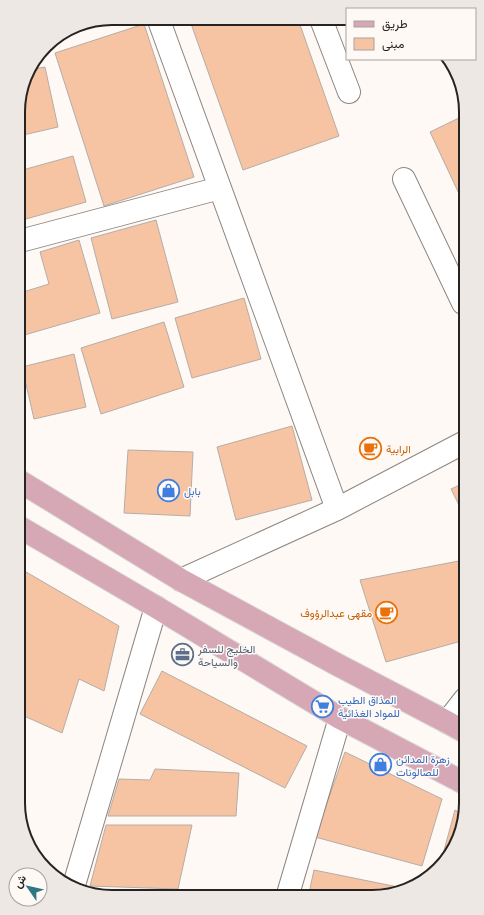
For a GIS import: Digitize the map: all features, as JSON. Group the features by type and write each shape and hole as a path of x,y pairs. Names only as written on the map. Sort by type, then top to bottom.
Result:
{"main road":[{"path":"25,482 181,580 456,727"},
{"path":"25,530 340,718 459,780"}],"street":[{"path":"161,25 337,509"},
{"path":"323,25 349,92"},
{"path":"404,179 459,297"},
{"path":"25,240 220,188"},
{"path":"181,580 337,509 459,445"},
{"path":"75,882 156,607"},
{"path":"289,890 340,718"}],"building":[{"path":"144,25 194,177 104,206 55,53"},
{"path":"191,25 300,25 339,136 243,170"},
{"path":"45,67 58,127 25,135 25,112 28,89 37,68"},
{"path":"459,118 459,194 430,132"},
{"path":"73,156 86,202 25,219 25,169"},
{"path":"156,220 178,302 112,319 91,238"},
{"path":"79,240 100,313 25,335 25,291 49,284 40,252"},
{"path":"244,298 261,359 192,378 175,318"},
{"path":"164,322 184,387 101,414 81,348"},
{"path":"74,354 86,407 34,419 25,380 25,366"},
{"path":"292,426 312,500 236,520 217,447"},
{"path":"128,450 193,452 190,516 124,513"},
{"path":"459,485 459,505 451,489"},
{"path":"459,561 459,642 386,662 360,580"},
{"path":"25,571 119,626 104,691 79,679 62,733 25,716"},
{"path":"162,671 307,746 285,788 140,714"},
{"path":"345,752 442,799 422,866 315,837"},
{"path":"155,769 239,773 236,816 108,816 119,779 150,780"},
{"path":"455,810 458,812 457,820 450,842 444,852"},
{"path":"106,825 192,825 178,889 90,886"},
{"path":"314,870 395,886 378,890 310,890"}],"place":[{"name":"الرابية","path":"371,449"},
{"name":"بابل","path":"168,491"},
{"name":"مقهى عبدالرؤوف","path":"387,613"},
{"name":"الخليج للسفر والسياحة","path":"182,655"},
{"name":"المذاق الطيب للمواد الغذائية","path":"323,706"},
{"name":"زهرة المدائن للصالونات","path":"380,765"}]}
